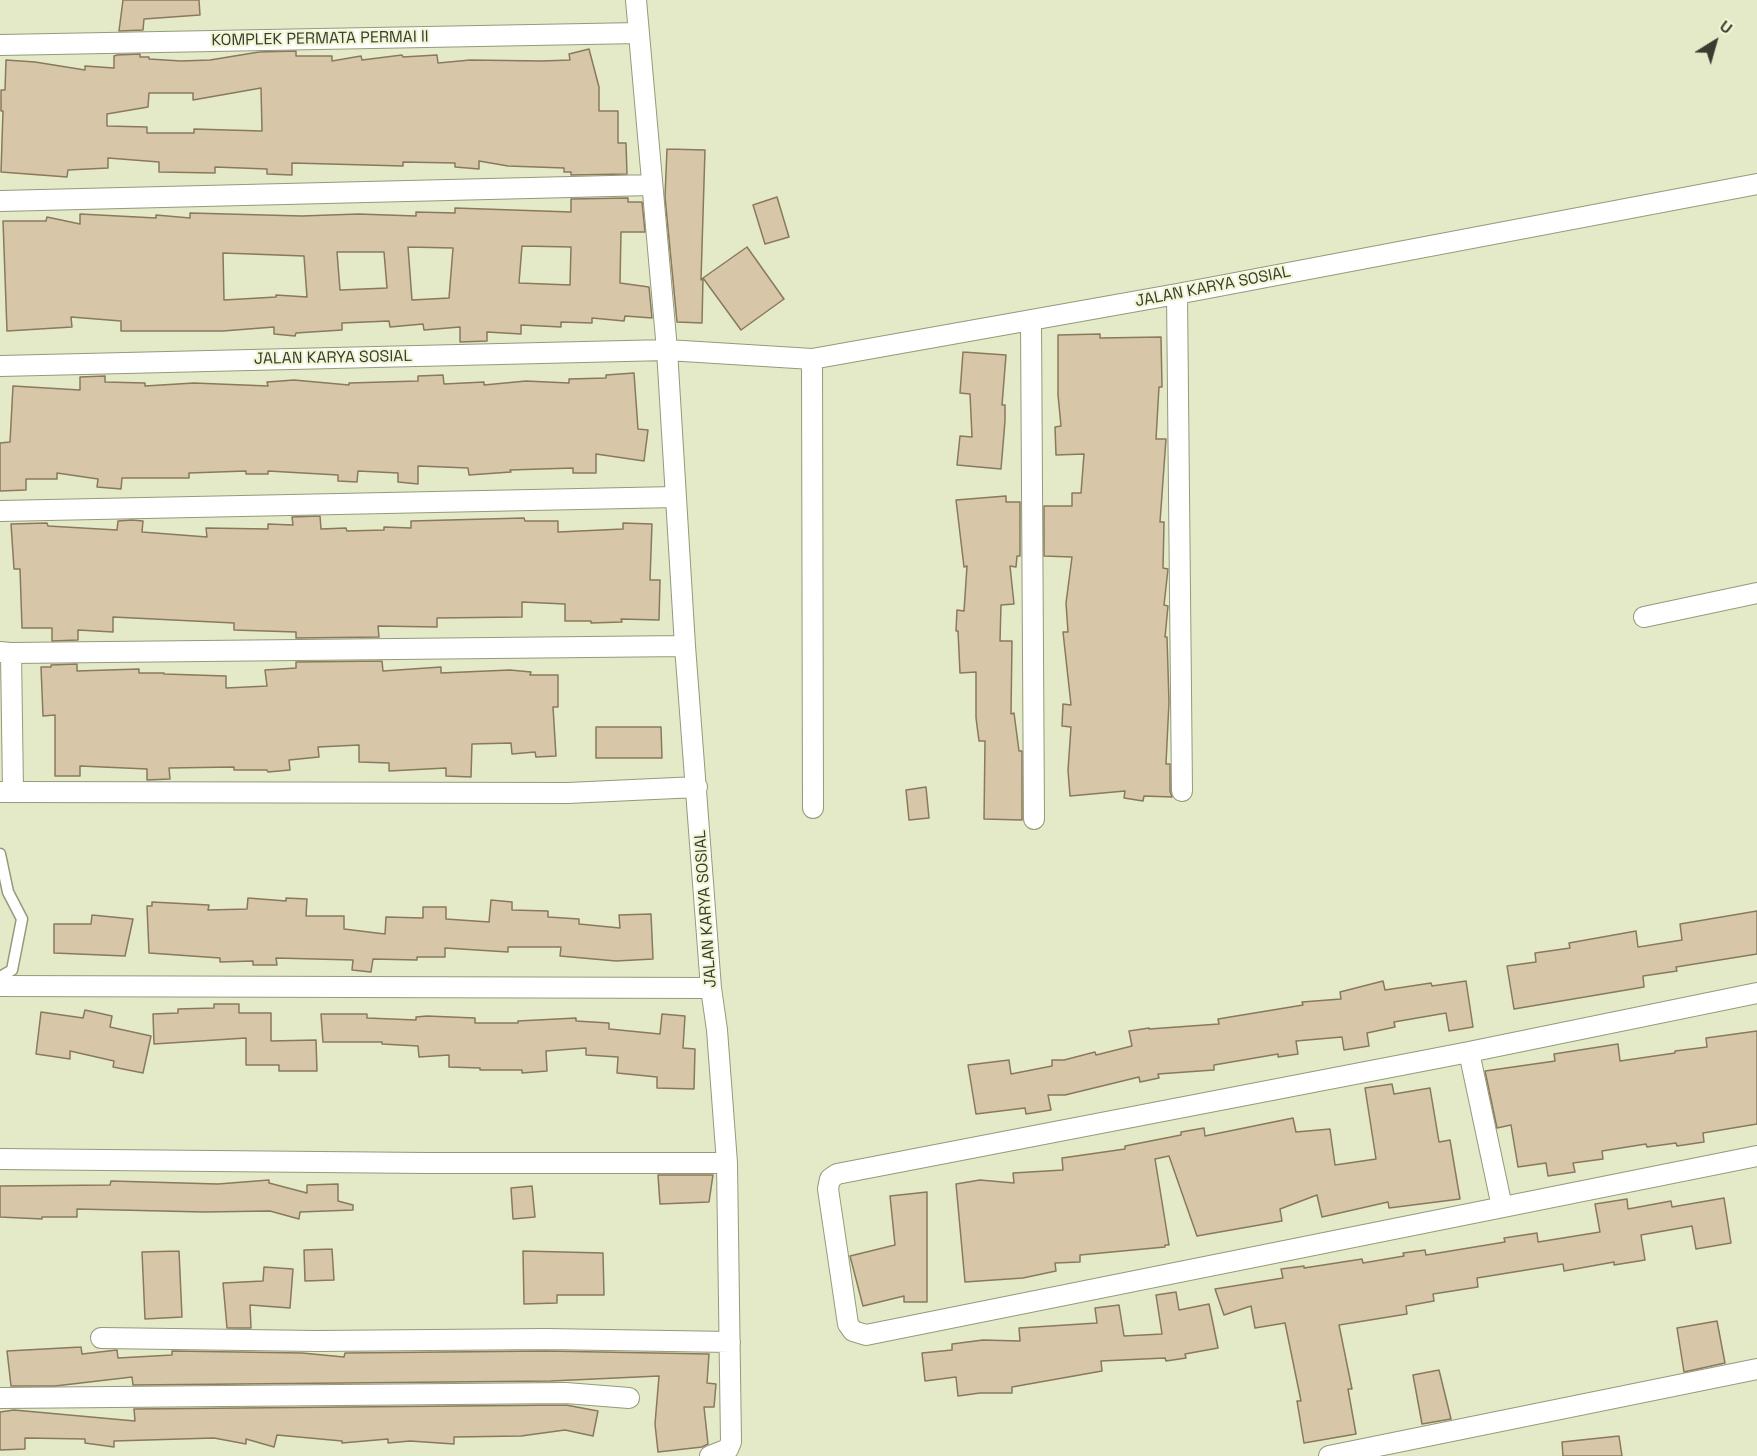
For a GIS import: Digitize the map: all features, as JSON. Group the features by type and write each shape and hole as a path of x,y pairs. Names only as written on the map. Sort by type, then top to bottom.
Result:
{"street":[{"path":"636,0 667,350"},
{"name":"KOMPLEK PERMATA PERMAI II","path":"0,45 639,33"},
{"name":"JALAN KARYA SOSIAL","path":"0,366 667,350 812,359 1031,321 1757,184"},
{"path":"0,201 652,185"},
{"path":"1176,294 1182,791"},
{"path":"1031,321 1034,819"},
{"name":"JALAN KARYA SOSIAL","path":"667,350 685,646 727,1163 731,1442 728,1449 710,1456"},
{"path":"812,359 813,808"},
{"path":"0,511 676,497"},
{"path":"1644,616 1757,593"},
{"path":"685,646 6,652 6,792 568,793 697,787"},
{"path":"0,986 711,988"},
{"path":"1757,993 1469,1052 837,1174 830,1179 828,1189 848,1324 853,1331 866,1335 1757,1156"},
{"path":"1469,1052 1502,1208"},
{"path":"0,1159 727,1163"},
{"path":"101,1338 317,1341 546,1339 730,1342"},
{"path":"1329,1456 1757,1369"},
{"path":"0,1398 510,1394 589,1394 628,1398"}],"lane":[{"path":"0,854 9,892 22,919 12,970 0,977"}],"building":[{"path":"123,0 199,0 200,15 144,19 143,30 119,31"},
{"path":"589,49 599,87 599,111 618,111 618,143 626,143 627,174 571,175 571,172 564,172 564,168 508,166 479,161 479,169 455,167 455,163 403,162 403,166 292,163 292,175 267,174 267,169 215,167 215,173 159,172 159,162 108,158 108,168 68,170 67,177 1,172 3,111 1,111 1,90 5,90 6,60 85,70 85,66 114,68 114,56 140,54 140,57 149,57 149,59 181,61 210,60 259,52 296,51 296,56 332,56 332,61 361,56 362,60 402,55 403,57 437,55 438,63 470,60 570,60 569,54","holes":["261,88 262,131 194,129 194,133 147,133 147,127 107,126 107,114 148,107 149,93 193,93 193,100"]},
{"path":"667,149 705,150 702,323 677,322 665,197"},
{"path":"777,197 789,237 765,244 753,205"},
{"path":"628,198 628,202 642,202 645,232 621,232 620,283 649,287 652,318 625,316 624,321 592,318 592,323 561,322 561,327 521,325 521,334 487,332 487,341 460,342 460,327 424,330 423,324 390,327 389,321 342,323 342,330 296,333 295,336 274,334 274,327 223,331 121,331 121,321 71,317 72,327 7,331 3,221 46,221 47,217 80,224 80,214 156,218 156,215 190,218 190,213 416,216 416,212 455,213 455,208 571,212 571,199","holes":["522,246 571,247 570,285 519,283","408,247 453,248 449,298 412,300","337,252 384,252 387,288 340,290","223,253 304,256 307,297 276,295 276,297 224,300"]},
{"path":"747,247 784,299 741,330 703,278"},
{"path":"1100,334 1100,338 1161,337 1162,387 1159,387 1156,439 1166,439 1160,522 1164,522 1163,568 1168,569 1164,605 1168,606 1165,637 1167,637 1169,702 1166,764 1170,764 1172,797 1144,796 1143,801 1124,798 1125,791 1070,796 1068,770 1071,727 1062,726 1063,704 1071,705 1063,632 1068,632 1066,603 1072,557 1044,556 1044,506 1072,506 1072,493 1081,493 1084,454 1056,455 1055,427 1061,426 1058,395 1058,335"},
{"path":"963,352 1006,355 1002,405 1005,405 1005,421 1001,469 957,465 960,436 972,437 970,394 960,393"},
{"path":"634,373 638,429 648,430 644,461 596,454 596,473 573,473 573,468 510,470 511,472 469,475 468,468 418,466 418,484 398,482 398,473 358,471 357,482 338,481 338,475 268,471 268,474 246,474 246,471 189,473 189,478 122,478 121,489 97,487 98,479 57,473 57,479 26,479 26,490 0,491 0,443 10,442 13,386 80,390 80,377 105,376 105,382 145,383 145,386 194,383 268,386 267,382 294,380 349,385 349,383 418,381 418,376 443,375 444,384 484,382 484,385 526,381 569,383 569,379 606,378 606,375"},
{"path":"1006,496 1006,502 1020,502 1020,556 1017,556 1016,567 1010,566 1014,604 1001,605 1000,641 1012,641 1011,714 1014,713 1019,751 1022,751 1022,820 984,819 985,741 979,741 976,718 976,672 960,673 958,631 956,631 957,610 964,611 967,566 964,567 956,500"},
{"path":"320,516 321,529 346,528 347,531 384,530 384,527 411,528 411,521 524,518 525,521 558,521 558,532 623,529 623,523 652,524 650,580 660,580 659,620 621,619 622,622 591,623 591,621 565,621 565,604 522,602 522,617 437,618 437,627 378,626 379,637 296,638 296,632 234,630 234,623 113,617 113,632 78,630 78,640 52,641 52,628 22,628 20,569 14,569 11,524 47,523 48,526 117,530 118,521 132,520 143,521 142,532 207,537 206,528 268,529 268,524 293,525 292,517"},
{"path":"382,661 383,671 441,667 441,673 510,670 531,672 530,675 558,675 558,707 553,707 556,756 536,757 535,752 512,754 511,743 472,744 471,777 446,776 446,768 389,771 389,763 359,762 359,745 318,747 319,757 289,760 290,770 268,772 267,770 234,770 234,767 169,768 170,779 147,780 147,769 80,766 80,776 55,776 55,715 43,716 41,667 77,664 77,671 139,669 139,673 226,676 226,688 267,686 265,670 296,668 296,662"},
{"path":"596,727 661,727 662,758 596,758"},
{"path":"926,787 929,818 909,820 906,790"},
{"path":"248,898 286,901 286,898 307,899 306,916 344,916 344,929 385,934 386,917 423,918 423,907 446,907 446,919 489,922 491,900 512,902 512,910 548,911 548,917 579,919 579,924 620,928 619,915 651,914 653,959 616,961 560,956 561,947 508,947 508,952 445,948 445,957 417,957 417,960 373,959 371,972 352,970 353,960 276,958 277,965 253,965 253,961 220,962 220,958 149,953 147,906 152,906 152,902 209,905 208,910 247,909"},
{"path":"1757,911 1757,954 1676,967 1677,971 1643,976 1644,987 1514,1009 1507,966 1536,962 1535,953 1570,948 1569,943 1636,931 1638,947 1682,940 1680,924"},
{"path":"92,915 133,919 125,956 54,953 54,924 91,924"},
{"path":"1383,981 1385,990 1431,983 1432,986 1466,981 1473,1027 1449,1031 1446,1013 1394,1022 1395,1027 1367,1033 1369,1046 1344,1050 1342,1037 1296,1041 1298,1054 1278,1057 1278,1054 1214,1065 1214,1070 1158,1074 1159,1078 1140,1082 1139,1077 1065,1095 1048,1095 1051,1110 1026,1114 1025,1108 976,1114 968,1065 1009,1060 1011,1074 1052,1066 1052,1060 1064,1060 1095,1052 1096,1055 1132,1046 1129,1031 1219,1024 1218,1019 1303,1005 1302,1002 1341,999 1340,992"},
{"path":"214,1004 239,1004 239,1013 271,1013 271,1041 316,1040 317,1071 279,1071 279,1065 246,1065 246,1038 154,1044 153,1014 178,1013 178,1009 214,1008"},
{"path":"85,1010 112,1016 110,1027 151,1036 143,1073 113,1067 114,1061 70,1051 70,1059 36,1054 41,1012 83,1018"},
{"path":"321,1014 367,1014 367,1018 416,1020 416,1017 427,1016 475,1018 475,1023 518,1023 518,1021 576,1018 576,1021 609,1023 609,1029 660,1034 662,1014 685,1016 683,1048 695,1049 694,1089 657,1088 657,1077 617,1073 618,1057 586,1055 586,1048 546,1051 547,1071 522,1073 522,1070 449,1067 449,1055 419,1057 418,1046 382,1044 382,1042 323,1042"},
{"path":"1757,1031 1757,1124 1703,1133 1704,1142 1677,1146 1676,1143 1647,1147 1646,1144 1602,1151 1603,1159 1573,1163 1575,1172 1548,1176 1546,1163 1518,1167 1511,1125 1497,1128 1485,1071 1555,1061 1554,1054 1618,1044 1620,1061 1675,1053 1675,1051 1707,1047 1706,1038"},
{"path":"1392,1084 1394,1094 1430,1088 1439,1142 1450,1140 1460,1199 1389,1208 1388,1202 1322,1217 1317,1195 1280,1209 1282,1221 1197,1236 1169,1156 1155,1159 1169,1245 1080,1255 1080,1262 1055,1263 1056,1271 1023,1278 965,1282 956,1184 980,1180 1014,1183 1013,1173 1063,1170 1062,1158 1125,1149 1125,1146 1204,1128 1205,1136 1293,1118 1296,1132 1330,1129 1335,1165 1376,1159 1365,1088"},
{"path":"658,1175 713,1175 709,1202 660,1204"},
{"path":"269,1180 269,1183 307,1193 307,1185 338,1184 338,1201 353,1205 353,1210 300,1212 299,1219 270,1211 77,1209 77,1217 42,1217 42,1219 0,1217 0,1186 110,1185 111,1181 218,1184"},
{"path":"532,1186 535,1217 513,1219 511,1188"},
{"path":"927,1192 927,1302 904,1302 904,1296 863,1306 850,1256 895,1245 890,1196"},
{"path":"1724,1198 1731,1243 1696,1249 1692,1226 1641,1235 1645,1260 1614,1265 1614,1262 1564,1271 1563,1264 1477,1278 1478,1287 1433,1294 1434,1301 1406,1306 1407,1314 1339,1325 1352,1389 1348,1389 1356,1434 1304,1443 1297,1401 1301,1401 1285,1323 1255,1328 1251,1306 1224,1315 1215,1289 1283,1278 1281,1269 1304,1266 1304,1268 1362,1259 1363,1263 1425,1250 1426,1255 1505,1242 1504,1238 1537,1233 1538,1242 1600,1232 1595,1204 1627,1199 1628,1209 1671,1201 1672,1207"},
{"path":"332,1249 334,1280 305,1281 304,1250"},
{"path":"179,1251 182,1317 145,1319 142,1252"},
{"path":"523,1251 603,1253 604,1295 557,1295 557,1303 524,1304"},
{"path":"264,1267 293,1269 290,1308 250,1305 251,1328 227,1328 223,1283 263,1281"},
{"path":"1176,1292 1179,1310 1209,1304 1218,1348 1185,1354 1186,1358 1166,1361 1165,1358 1101,1361 1102,1371 1012,1387 1012,1393 958,1396 956,1377 925,1381 922,1353 952,1350 952,1344 983,1340 1020,1341 1019,1328 1097,1323 1095,1308 1119,1305 1124,1336 1162,1334 1156,1295"},
{"path":"1717,1321 1725,1363 1684,1372 1677,1328"},
{"path":"81,1347 82,1354 117,1350 118,1358 172,1355 172,1351 302,1353 344,1357 345,1353 546,1351 709,1354 707,1383 716,1384 714,1407 704,1407 708,1444 702,1447 658,1452 655,1424 659,1376 551,1381 133,1385 132,1377 55,1386 11,1386 7,1351"},
{"path":"1439,1370 1451,1419 1422,1424 1413,1375"},
{"path":"566,1405 598,1411 593,1436 565,1430 521,1436 454,1437 454,1444 410,1441 388,1443 388,1439 342,1443 342,1441 277,1435 274,1447 246,1439 246,1444 214,1438 114,1441 114,1447 85,1443 85,1439 25,1438 25,1449 0,1450 0,1412 14,1410 135,1421 134,1409"},
{"path":"1619,1436 1622,1456 1563,1456 1562,1442"}]}
